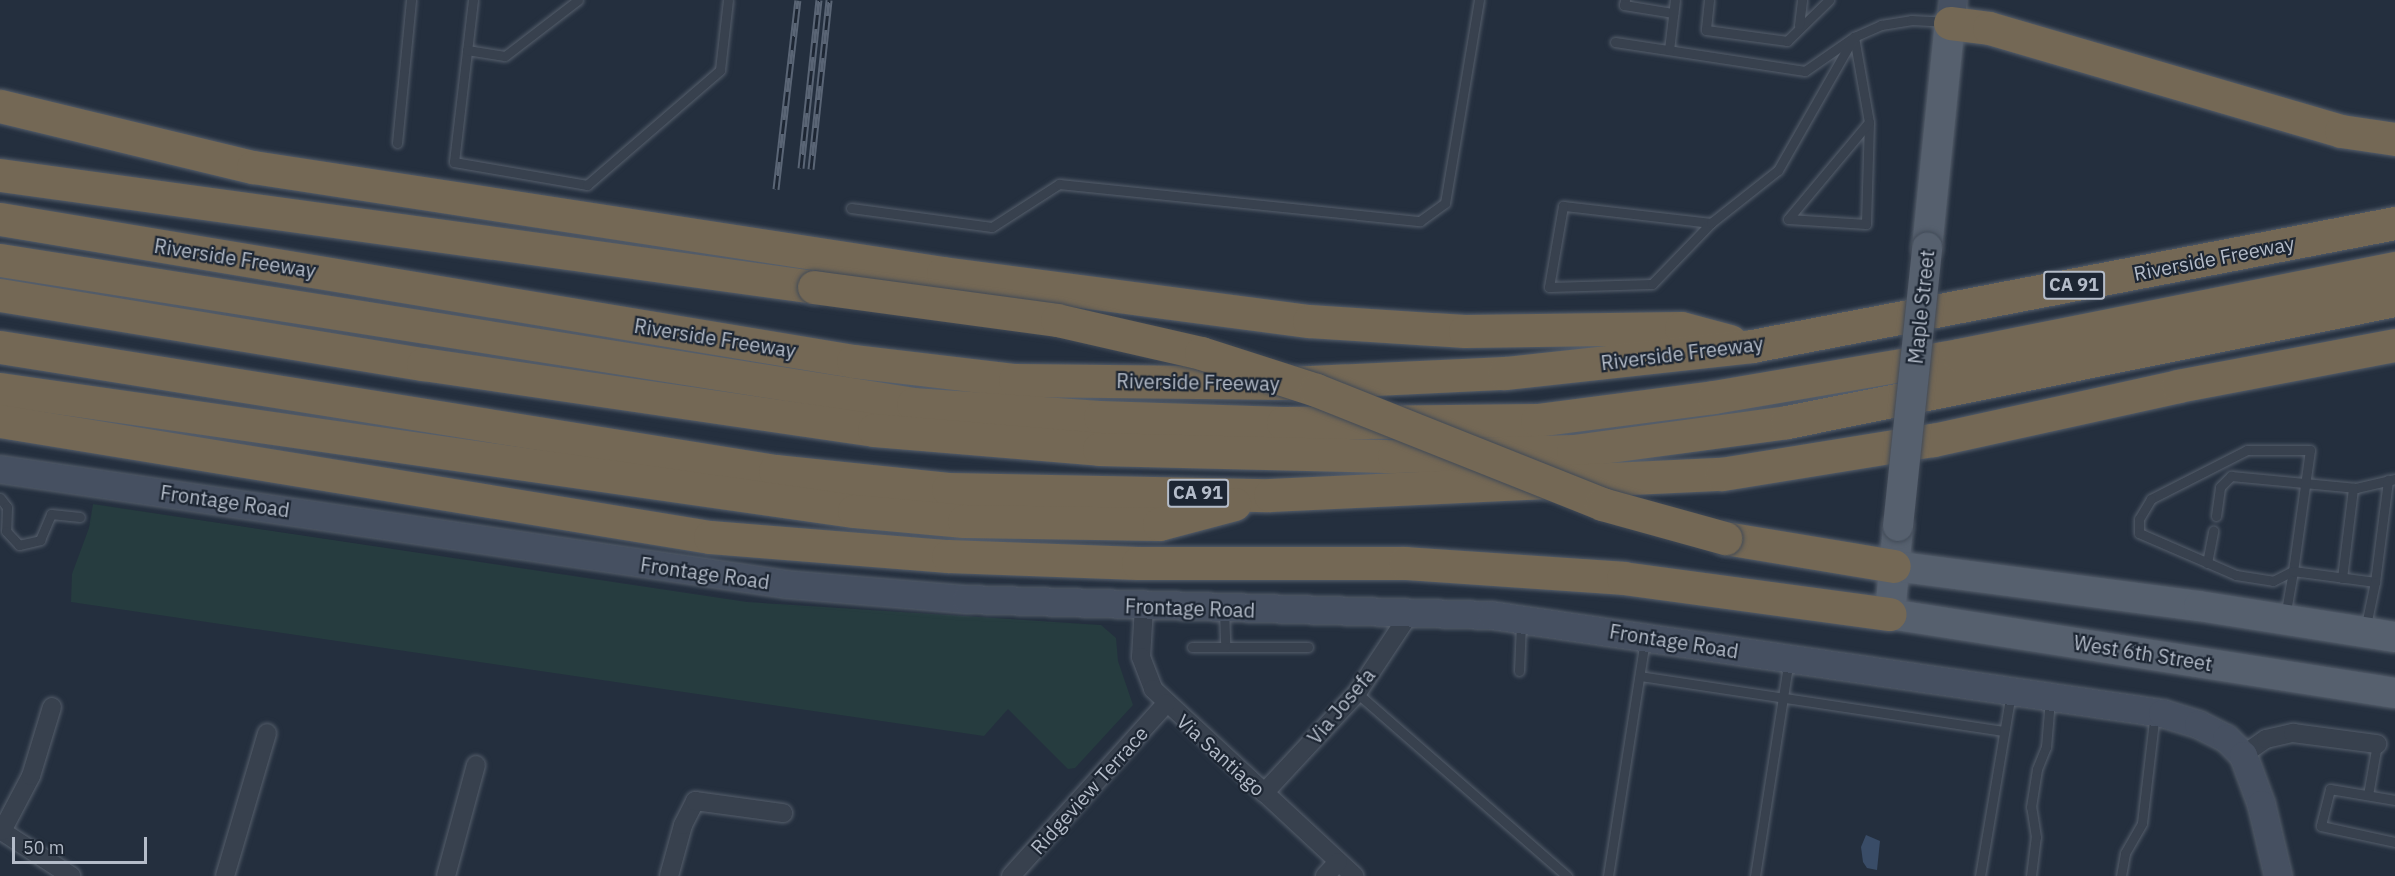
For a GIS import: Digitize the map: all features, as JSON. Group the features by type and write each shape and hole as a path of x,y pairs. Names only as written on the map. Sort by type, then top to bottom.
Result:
{"highway":[{"path":"1952,11 1989,28 2342,131 2395,139"},
{"path":"0,106 252,167 943,273 1309,321 1465,330 1681,328 1752,346"},
{"path":"0,175 1058,320 1201,353 1316,390 1602,504 1725,538 1894,566"},
{"name":"Riverside Freeway","path":"0,219 853,361 1015,380 1290,383 1505,373 1752,346 2395,223"},
{"path":"0,260 913,404 1100,417 1283,423 1537,420 1703,398 1959,355 2395,268"},
{"path":"0,294 423,364 874,430 1099,449 1394,456 1573,451 1787,422 2395,300"},
{"name":"CA 91","path":"0,347 775,471 948,489 1269,495 1722,474 1933,440 2178,386 2395,345"},
{"path":"0,388 200,414 716,493 953,520 1160,524 1269,495"},
{"path":"6,423 710,537 960,557 1138,562 1405,562 1623,578 1890,614"}],"main road":[{"name":"Maple Street","path":"1890,614 1952,11"},
{"name":"Frontage Road","path":"0,469 786,584 966,599 1144,607 1410,613 1522,619 2155,712 2198,724 2226,738 2243,755 2261,804 2278,876"},
{"path":"1894,566 2285,619 2395,637"},
{"name":"West 6th Street","path":"1890,614 2395,693"}],"street":[{"name":"Via Santiago","path":"1144,607 1141,657 1153,689 1166,704 1354,876"},
{"name":"Via Josefa","path":"1264,793 1356,693 1410,613"},
{"name":"Ridgeview Terrace","path":"1011,876 1166,704"},
{"path":"52,707 31,776 1,831 72,876"},
{"path":"225,876 267,733"},
{"path":"2243,755 2266,739 2293,733 2377,744"},
{"path":"446,876 476,765"},
{"path":"669,876 683,825 695,801 783,813"},
{"path":"1325,876 1338,862"}],"lane":[{"path":"397,143 411,0"},
{"path":"473,0 454,162 587,185 720,70 728,0"},
{"path":"467,50 505,56 578,0"},
{"path":"851,208 992,226 1059,184 1420,220 1445,203 1479,0"},
{"path":"1625,0 1624,5 1673,13"},
{"path":"1669,50 1675,0"},
{"path":"1710,0 1706,30 1787,41 1799,25 1828,0"},
{"path":"1799,25 1802,0"},
{"path":"1616,42 1806,71 1854,38 1896,21 1952,11"},
{"path":"1854,38 1869,122 1866,224 1788,219 1869,122"},
{"path":"1711,223 1563,206 1549,287 1652,284 1711,223 1778,170 1854,38"},
{"path":"2285,619 2293,571 2310,450 2247,450 2151,499 2139,519 2139,533 2236,575 2273,581 2293,571 2374,582"},
{"path":"2216,516 2220,487 2231,476 2353,488 2392,480 2364,632"},
{"path":"2342,578 2353,488"},
{"path":"0,498 7,507 6,531 19,545 40,540 51,514 80,517"},
{"path":"2384,514 2395,516"},
{"path":"2206,563 2213,531"},
{"path":"1224,609 1225,647"},
{"path":"1520,671 1522,619"},
{"path":"1608,876 1646,636"},
{"path":"1192,647 1308,647"},
{"path":"1755,876 1789,658"},
{"path":"1640,676 1783,695 2004,731"},
{"path":"1980,876 2011,691"},
{"path":"1356,693 1567,876"},
{"path":"2031,876 2036,837 2031,807 2037,769 2046,747 2050,697"},
{"path":"2121,876 2125,853 2142,823 2155,712"},
{"path":"2368,795 2377,744"},
{"path":"2395,800 2330,789 2321,826 2395,842"}],"green space":[{"path":"93,504 747,602 1101,625 1116,638 1118,661 1133,705 1075,768 1068,769 1008,709 984,736 71,602 72,574 89,528"}],"water":[{"path":"1866,835 1880,841 1877,870 1867,868 1863,862 1861,847"}],"railway":[{"path":"776,189 798,0"},
{"path":"801,168 819,0"},
{"path":"811,169 829,0"}]}
